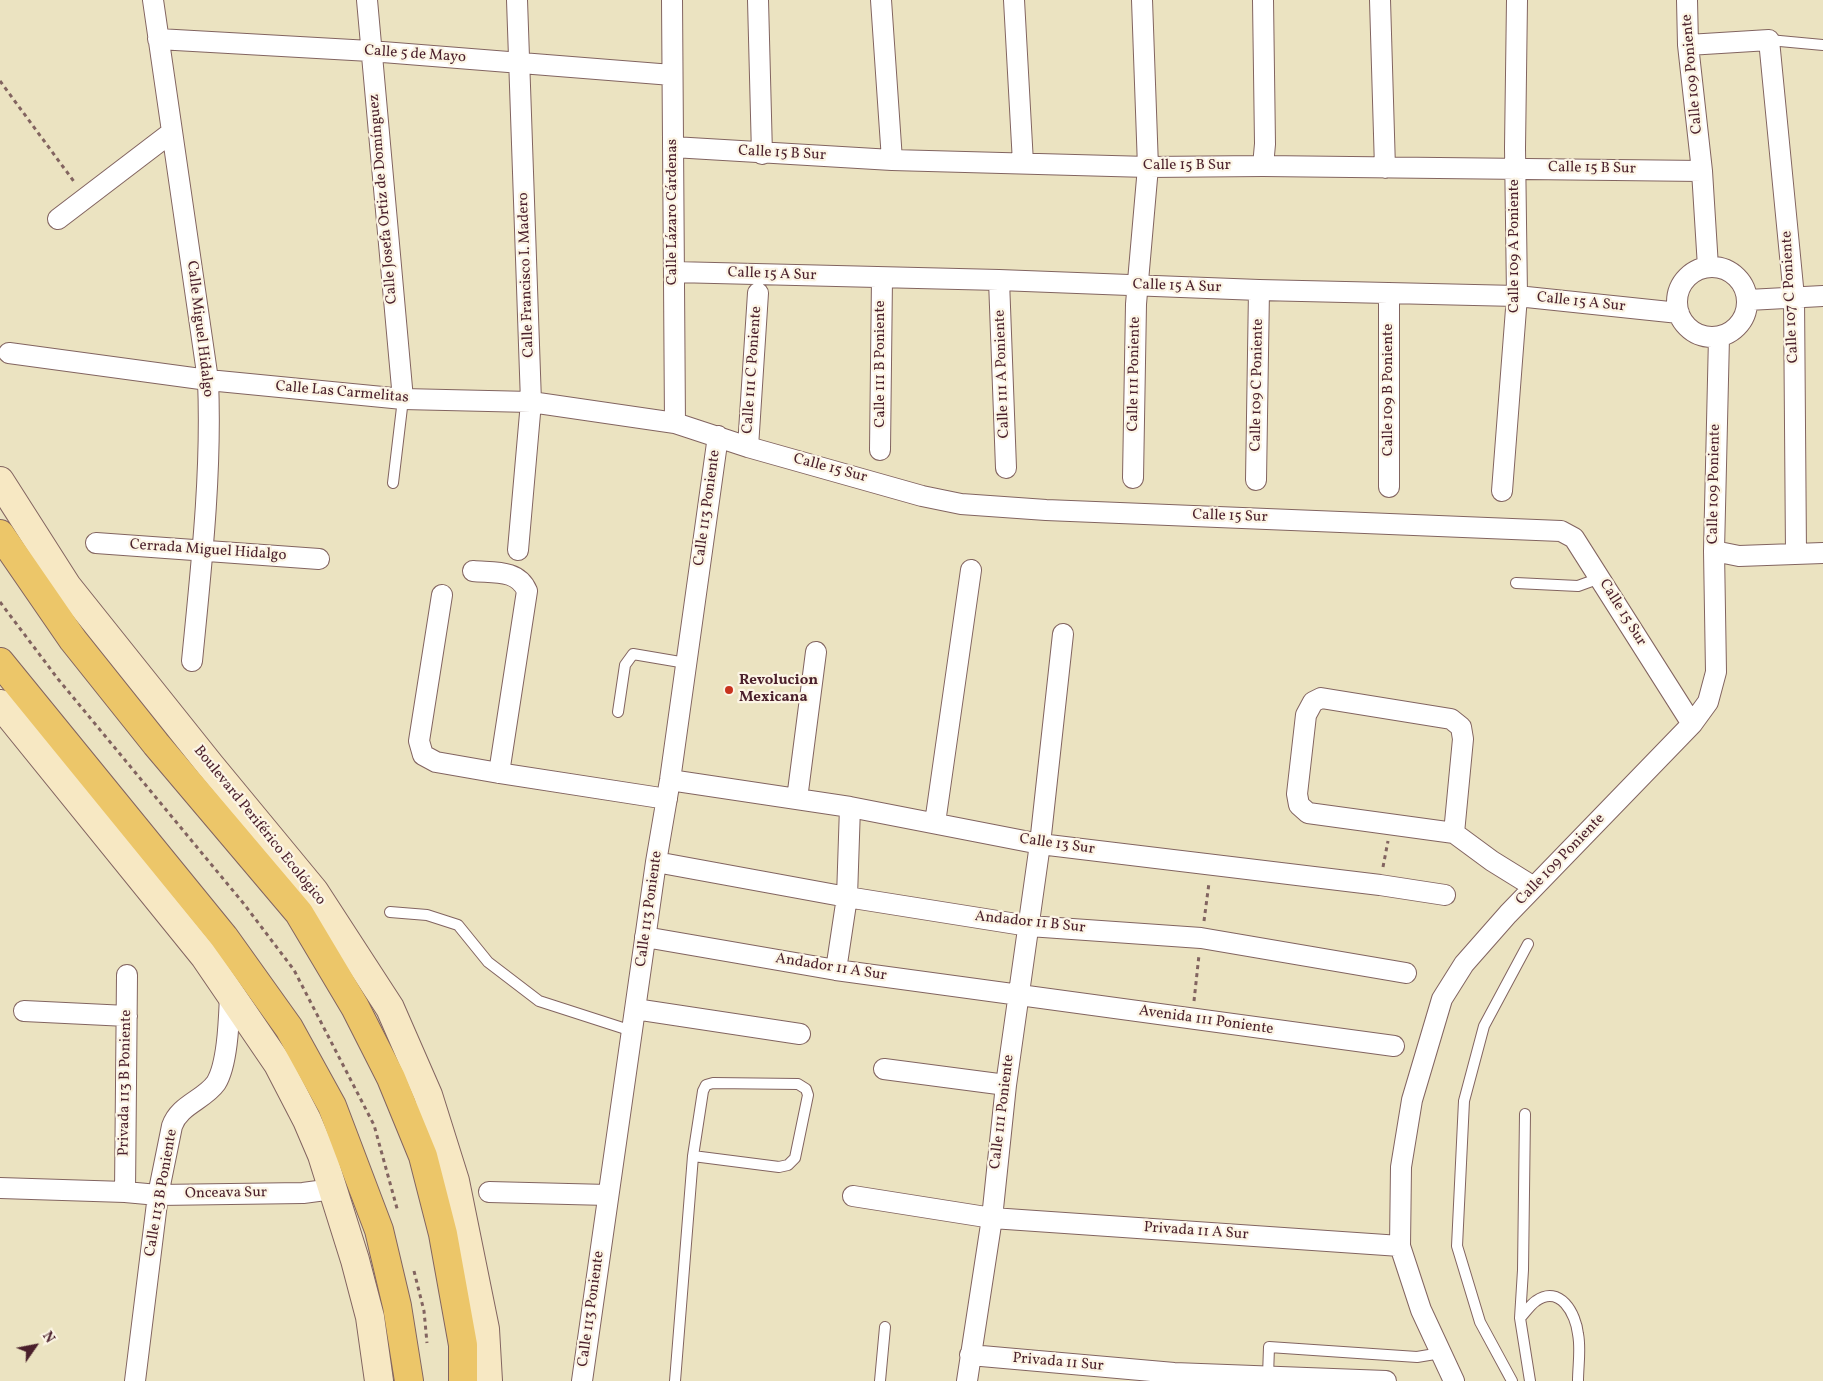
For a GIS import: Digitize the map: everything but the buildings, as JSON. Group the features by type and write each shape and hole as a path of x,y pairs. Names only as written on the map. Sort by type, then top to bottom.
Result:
{"highway":[{"name":"Boulevard Periférico Ecológico","path":"2,537 73,640 156,744 299,913 355,1008 391,1078 423,1156 443,1234 462,1346 463,1381"},
{"path":"0,662 224,937 289,1028 332,1106 379,1230 397,1306 408,1381"}],"street":[{"name":"Calle Miguel Hidalgo","path":"153,0 208,380 209,408 203,551 192,661"},
{"name":"Calle Josefa Ortiz de Domínguez","path":"366,0 403,399"},
{"name":"Calle Francisco I. Madero","path":"517,0 531,402 518,550"},
{"name":"Calle Lázaro Cárdenas","path":"672,0 675,424"},
{"path":"758,0 762,154"},
{"path":"881,0 892,160"},
{"path":"1014,0 1023,163"},
{"name":"Calle 111 Poniente","path":"1133,478 1137,286 1148,167 1142,0"},
{"path":"1263,0 1265,144 1263,166"},
{"path":"1380,0 1385,168"},
{"name":"Calle 109 A Poniente","path":"1502,491 1517,296 1517,0"},
{"name":"Calle 109 Poniente","path":"1687,0 1688,45 1702,171 1708,267"},
{"name":"Calle 5 de Mayo","path":"158,39 370,51 672,75"},
{"path":"1688,45 1769,40"},
{"name":"Calle 107 C Poniente","path":"1769,40 1794,297 1796,554"},
{"path":"58,219 172,132"},
{"name":"Calle 15 B Sur","path":"673,148 892,160 1148,167 1516,167 1702,171"},
{"path":"1708,267 1720,267 1739,279 1745,289 1748,300 1744,320 1737,328 1719,338 1708,338 1694,332 1683,322 1678,313 1677,300 1680,288 1686,278 1696,270 1708,267"},
{"name":"Calle 15 A Sur","path":"674,272 1517,296 1678,313"},
{"name":"Calle 111 B Poniente","path":"880,450 882,278"},
{"name":"Calle 111 A Poniente","path":"999,280 1006,468"},
{"name":"Calle 109 C Poniente","path":"1256,480 1259,290"},
{"name":"Calle 111 C Poniente","path":"748,447 758,293"},
{"name":"Calle 109 B Poniente","path":"1389,487 1390,293"},
{"path":"1748,300 1823,296"},
{"name":"Calle 109 Poniente","path":"1454,1381 1421,1310 1400,1246 1401,1167 1412,1100 1442,999 1464,964 1534,887 1692,724 1708,702 1716,672 1714,551 1719,338"},
{"name":"Calle Las Carmelitas","path":"9,353 208,380 403,399 531,402 675,424"},
{"name":"Calle 15 Sur","path":"675,424 748,447 922,496 961,504 1056,510 1561,531 1574,538 1692,724"},
{"name":"Calle 113 Poniente","path":"582,1381 656,862 669,789 718,436"},
{"name":"Boulevard Periférico Ecológico","path":"0,481 67,586 314,892 390,1008 428,1095 455,1181 485,1329 488,1381"},
{"name":"Cerrada Miguel Hidalgo","path":"96,543 319,559"},
{"path":"1714,551 1739,556 1823,553"},
{"path":"935,823 971,570"},
{"path":"472,571 513,575 523,582 527,591 498,773"},
{"name":"Calle 13 Sur","path":"442,595 419,741 423,755 436,762 498,773 797,799 850,807 1040,844 1380,885 1446,895"},
{"name":"Calle 111 Poniente","path":"967,1381 992,1218 1006,1086 1040,844 1063,634"},
{"path":"797,799 816,652"},
{"path":"1454,833 1463,738 1461,727 1451,719 1321,698 1313,702 1306,715 1297,794 1299,805 1308,813 1454,833 1492,861 1534,887"},
{"path":"0,704 205,957 278,1064 307,1120 322,1155 333,1189 370,1317 379,1381"},
{"path":"836,970 847,897 850,807"},
{"name":"Andador 11 B Sur","path":"656,862 847,897 1029,926 1201,938 1406,972"},
{"name":"Andador 11 A Sur","path":"645,937 836,970 1018,995"},
{"name":"Privada 113 B Poniente","path":"125,1192 127,975"},
{"name":"Calle 113 B Poniente","path":"135,1381 158,1195 175,1118 215,1083 227,1043 230,995"},
{"name":"Avenida 111 Poniente","path":"1018,995 1394,1046"},
{"path":"635,1009 800,1034"},
{"path":"24,1010 127,1016"},
{"path":"884,1069 1006,1086"},
{"name":"Onceava Sur","path":"0,1188 125,1192 158,1195 303,1193 333,1189"},
{"path":"489,1192 608,1195"},
{"name":"Privada 11 A Sur","path":"853,1196 992,1218 1400,1246"},
{"name":"Privada 11 Sur","path":"970,1355 1174,1377 1268,1376 1386,1381"}],"lane":[{"path":"1769,40 1823,45"},
{"path":"393,483 403,399"},
{"path":"1516,583 1578,586 1600,578"},
{"path":"618,712 625,665 633,654 686,663"},
{"path":"390,912 427,915 458,925 488,962 539,1001 632,1031"},
{"path":"1512,1381 1480,1322 1457,1246 1464,1101 1484,1026 1528,944"},
{"path":"675,1381 693,1156 703,1091 706,1085 713,1083 798,1084 806,1089 808,1095 795,1158 788,1165 778,1167 693,1156"},
{"path":"1525,1114 1523,1270 1520,1318 1530,1381"},
{"path":"1520,1318 1536,1301 1547,1296 1561,1299 1571,1310 1578,1334 1578,1381"},
{"path":"880,1381 885,1327"},
{"path":"1268,1376 1269,1348 1417,1357 1441,1353"}],"path":[{"path":"0,81 86,198"},
{"path":"0,602 5,608"},
{"path":"1380,885 1391,823"}],"place":[{"name":"Revolucion Mexicana","path":"729,690"}]}
